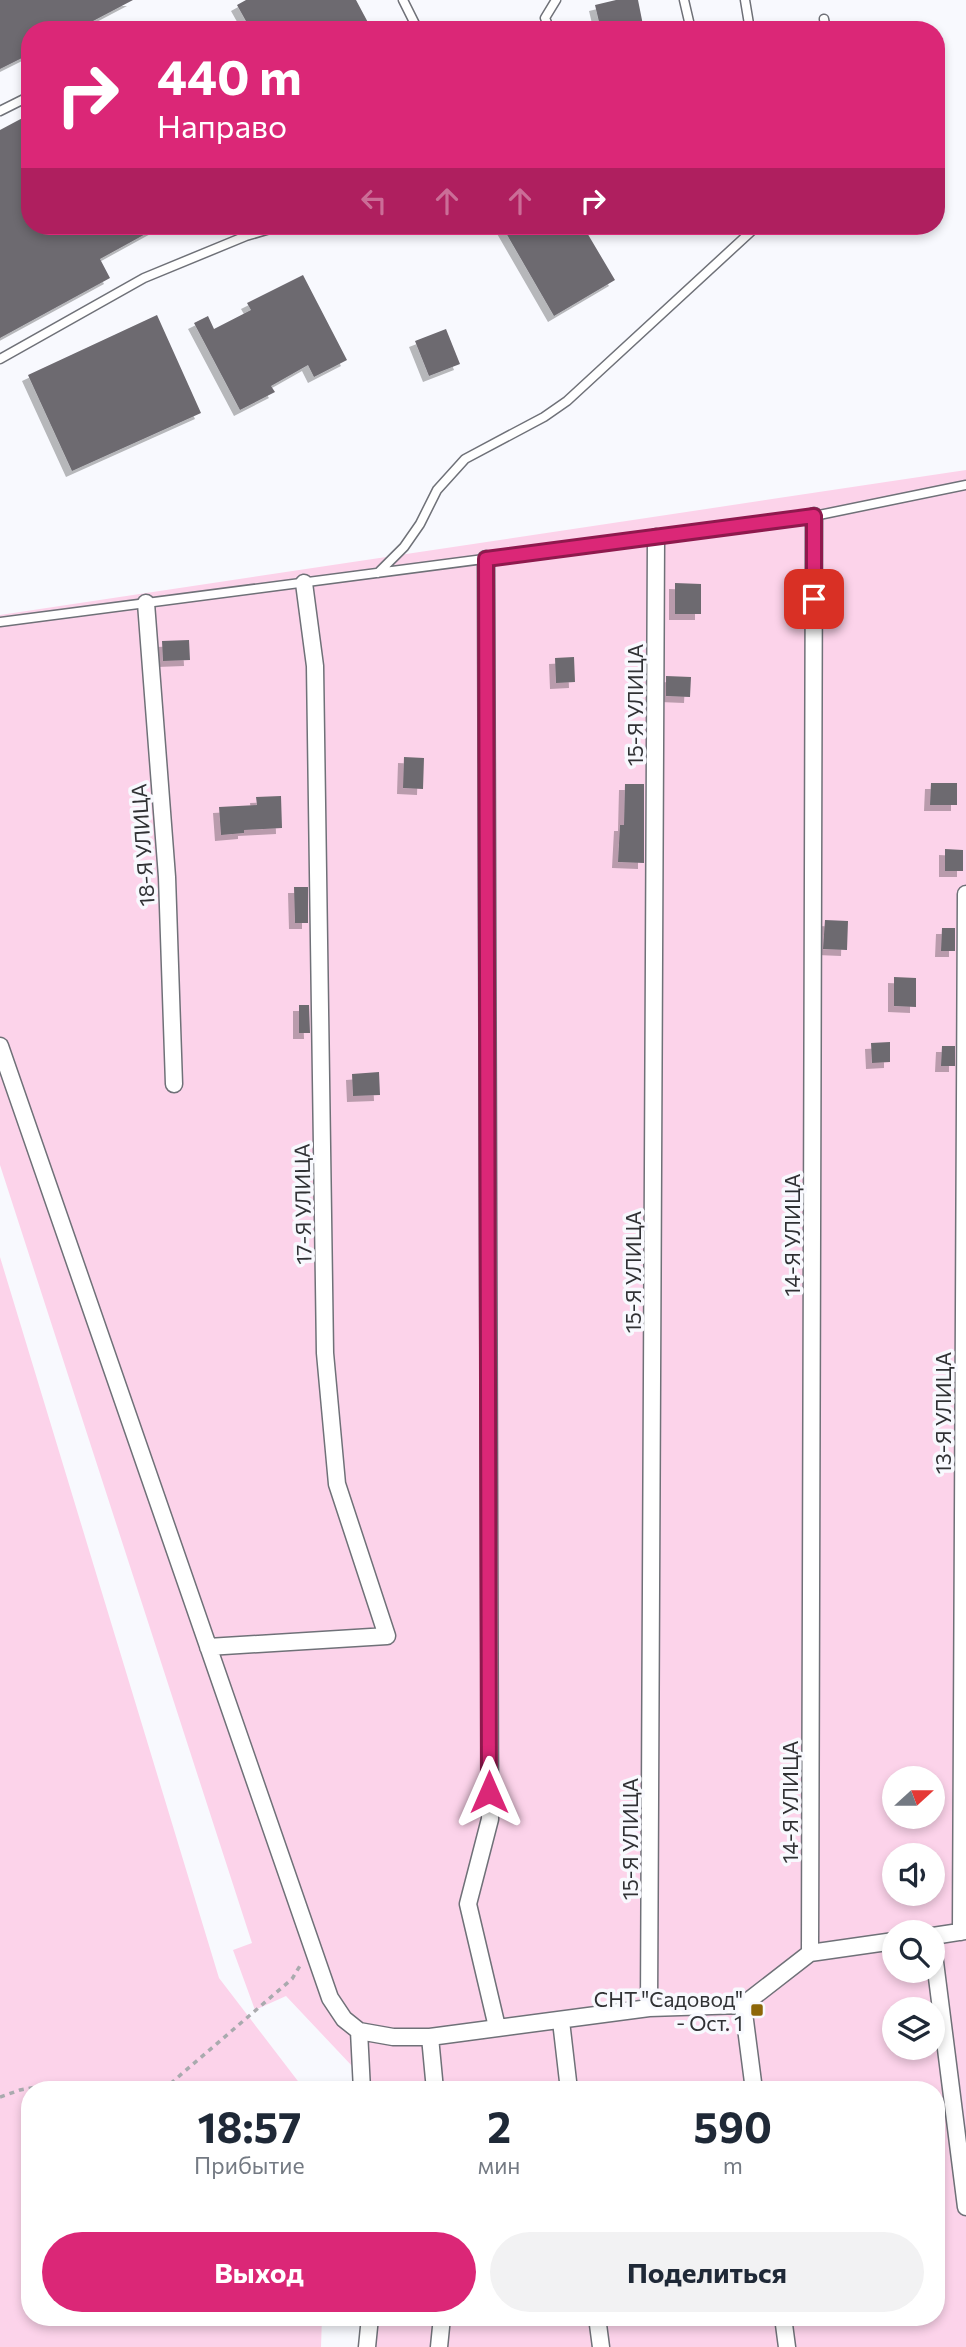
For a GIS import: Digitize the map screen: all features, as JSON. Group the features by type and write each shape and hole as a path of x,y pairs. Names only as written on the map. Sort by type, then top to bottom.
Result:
{"street":[{"name":"14-Я УЛИЦА","path":"810,1953 814,516"},
{"name":"15-Я УЛИЦА","path":"649,2008 656,537"},
{"path":"486,559 489,1819 468,1903 497,2027"},
{"name":"17-Я УЛИЦА","path":"208,1647 387,1636 337,1484 325,1353 315,666 304,583"},
{"name":"18-Я УЛИЦА","path":"146,603 167,877 174,1084"},
{"name":"13-Я УЛИЦА","path":"963,1932 966,894"},
{"path":"0,1046 312,1948 330,1998 344,2019 359,2031 393,2037 430,2037 649,2008 743,2005 810,1953 882,1943"},
{"path":"945,1934 963,1932"},
{"path":"938,1983 966,2207"},
{"path":"743,2005 753,2081"},
{"path":"561,2021 568,2081"},
{"path":"359,2031 362,2081"},
{"path":"430,2037 434,2081"},
{"path":"367,2347 369,2326"},
{"path":"439,2347 441,2326"},
{"path":"598,2326 601,2347"},
{"path":"784,2326 787,2347"}],"lane":[{"path":"403,0 414,21"},
{"path":"546,21 545,18 556,0"},
{"path":"684,0 689,21"},
{"path":"745,0 748,21"},
{"path":"0,111 21,100"},
{"path":"0,359 145,278 249,235"},
{"path":"378,573 404,547 420,524 437,490 465,459 544,417 567,401 747,235"},
{"path":"0,622 814,516 966,485"}],"path":[{"path":"173,2081 292,1979 312,1948"},
{"path":"0,2097 21,2090"}],"shaded area":[{"path":"966,470 966,2347 373,2347 372,2326 945,2326 945,2081 366,2081 286,1996 255,2010 233,1950 252,1943 0,1165 0,615"},
{"path":"0,1257 219,1978 298,2081 21,2081 21,2326 322,2326 321,2347 0,2347"}],"building":[{"path":"0,0 133,0 93,21 21,21 21,58 0,69"},
{"path":"246,0 356,0 367,21 246,21 237,5"},
{"path":"616,0 638,0 642,21 599,21 595,5"},
{"path":"21,119 21,235 144,235 100,259 110,278 0,338 0,130"},
{"path":"507,235 588,235 615,280 554,316"},
{"path":"303,275 347,360 314,377 308,365 271,386 275,392 240,410 194,323 208,316 214,329 251,310 247,303"},
{"path":"157,315 201,413 72,471 28,375"},
{"path":"446,329 460,364 429,376 415,341"},
{"path":"675,583 701,584 701,614 675,614"},
{"path":"189,640 190,660 163,661 162,641"},
{"path":"574,657 575,682 556,683 555,658"},
{"path":"666,676 691,677 690,697 666,696"},
{"path":"404,757 424,758 423,789 403,788"},
{"path":"931,783 957,783 957,805 930,805"},
{"path":"625,784 644,784 644,863 618,862 620,825 624,825"},
{"path":"281,796 282,828 244,830 244,833 221,835 219,807 257,805 256,797"},
{"path":"945,849 963,850 963,871 945,871"},
{"path":"294,887 308,887 308,923 295,923"},
{"path":"825,920 848,921 847,950 823,949"},
{"path":"942,928 955,928 955,951 941,951"},
{"path":"894,977 916,978 916,1007 894,1006"},
{"path":"299,1005 309,1005 310,1033 299,1033"},
{"path":"890,1042 890,1062 872,1063 871,1043"},
{"path":"942,1046 955,1046 955,1066 941,1066"},
{"path":"379,1072 380,1095 353,1096 352,1074"}],"place":[{"name":"СНТ \"Садовод\" - Ост. 1","path":"757,2010"}],"route":[{"path":"489,1792 486,559 814,516 814,599"}]}
